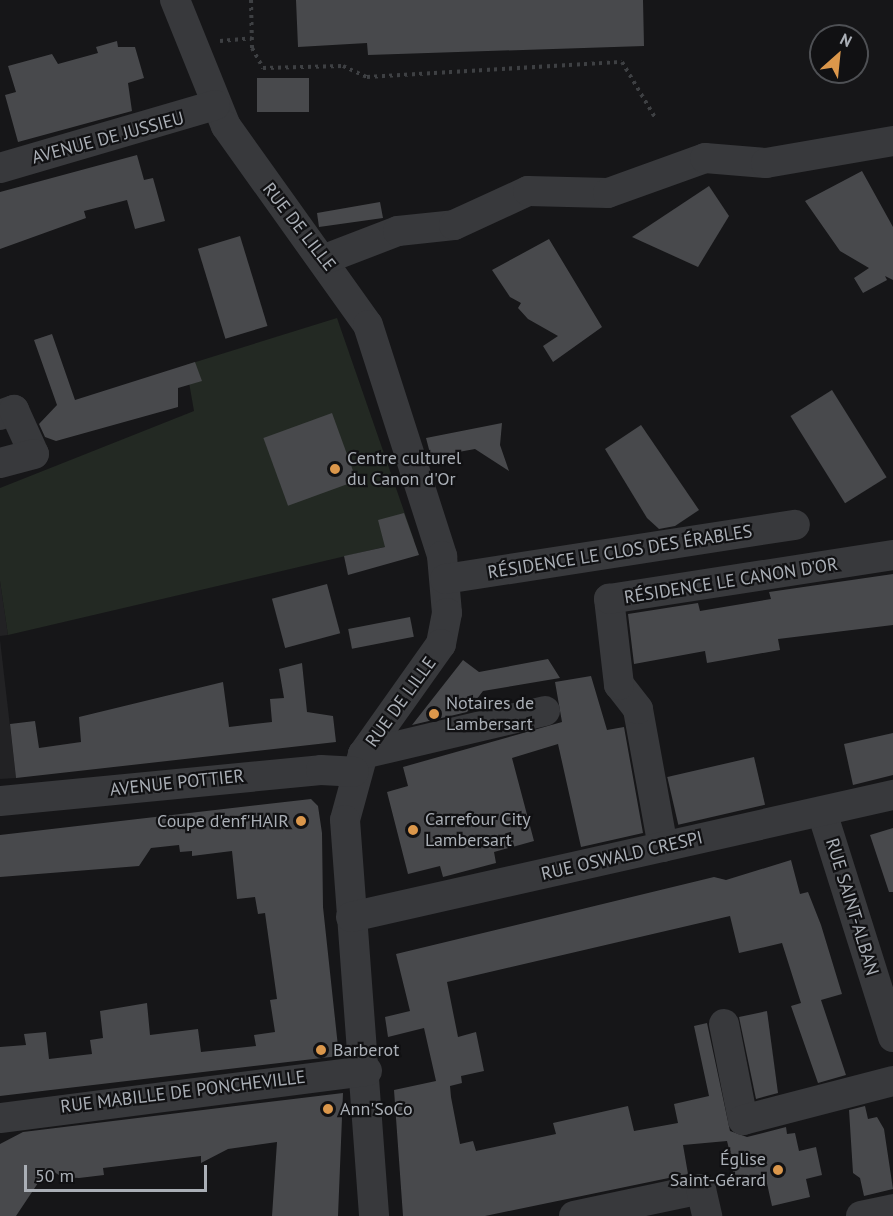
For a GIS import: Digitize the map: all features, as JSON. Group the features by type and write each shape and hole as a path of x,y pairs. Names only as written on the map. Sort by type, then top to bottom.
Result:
{"street":[{"name":"RUE DE LILLE","path":"175,0 215,105 256,171 325,258 379,349 429,504 446,579 441,644 359,763 345,820 351,916 367,1071 374,1216"},
{"name":"AVENUE DE JUSSIEU","path":"0,168 215,105"},
{"path":"325,258 398,231 454,225 528,192 608,194 705,158 766,162 893,141"},
{"path":"0,415 14,410 34,454 0,462"},
{"name":"RÉSIDENCE LE CLOS DES ÉRABLES","path":"446,579 795,525"},
{"name":"RÉSIDENCE LE CANON D'OR","path":"663,847 638,709 620,685 609,600 893,555"},
{"name":"AVENUE POTTIER","path":"0,801 321,770 359,763 545,711"},
{"name":"RUE OSWALD CRESPI","path":"351,916 893,795"},
{"name":"RUE SAINT-ALBAN","path":"822,812 893,1037"},
{"path":"724,1024 743,1120 893,1081"},
{"name":"RUE MABILLE DE PONCHEVILLE","path":"0,1118 367,1071"},
{"path":"574,1216 704,1202"},
{"path":"861,1216 893,1209"}],"path":[{"path":"251,0 252,48 263,68 343,66 367,77 622,62 656,119"}],"shaded area":[{"path":"337,318 414,540 8,635 0,581 0,488 194,411 186,365"},
{"path":"0,581 8,635 0,636"},
{"path":"0,640 16,778 0,779"}],"building":[{"path":"296,0 643,0 644,46 368,55 367,43 298,47"},
{"path":"117,41 118,47 135,47 144,78 128,83 132,111 18,142 5,95 16,92 8,66 52,54 58,64 98,53 96,47"},
{"path":"257,78 309,78 309,112 257,112"},
{"path":"137,155 144,180 153,178 165,221 135,229 127,200 84,211 86,218 0,249 0,192"},
{"path":"862,171 893,227 893,280 885,276 887,280 863,293 854,278 869,268 840,251 805,201"},
{"path":"709,186 729,216 698,267 632,237"},
{"path":"380,202 383,218 319,227 317,213"},
{"path":"240,236 267,326 225,339 198,249"},
{"path":"549,239 602,327 553,362 543,346 558,336 528,319 518,308 521,303 510,297 492,270"},
{"path":"52,334 75,400 195,362 202,381 178,388 178,407 56,441 45,437 39,424 57,405 34,340"},
{"path":"832,390 887,477 845,503 790,416"},
{"path":"332,413 357,481 288,506 263,438"},
{"path":"502,423 500,445 509,471 475,449 431,457 426,438"},
{"path":"641,425 699,510 675,526 659,529 647,518 605,449"},
{"path":"404,513 419,555 348,575 344,556 385,547 378,520"},
{"path":"893,574 893,625 778,639 780,650 707,663 705,651 634,664 628,614 698,603 700,611 771,599 769,592"},
{"path":"327,584 340,633 285,648 272,599"},
{"path":"410,617 414,637 352,649 348,629"},
{"path":"548,659 560,678 483,691 467,712 412,725 463,660 479,672"},
{"path":"302,663 307,712 333,716 336,742 16,778 10,724 35,721 39,748 81,742 79,717 223,682 229,727 272,722 270,699 284,698 279,669"},
{"path":"591,676 607,730 624,727 643,833 581,847 558,744 512,758 534,841 494,852 496,863 443,877 440,866 408,874 387,792 408,786 403,767 562,722 555,682"},
{"path":"893,733 893,775 853,785 844,744"},
{"path":"754,757 765,805 678,825 667,777"},
{"path":"311,799 318,806 322,833 323,907 339,1056 0,1096 0,1047 26,1045 24,1034 46,1032 49,1059 92,1054 90,1040 103,1038 100,1011 147,1003 150,1035 198,1029 201,1052 256,1046 254,1035 275,1032 270,1000 277,999 265,913 258,914 255,897 237,899 232,851 192,856 192,851 180,852 179,845 151,848 139,866 0,877 0,835"},
{"path":"893,828 893,892 889,892 870,835"},
{"path":"791,860 800,894 808,892 821,925 842,994 821,1000 846,1075 818,1083 791,1006 801,1003 782,943 739,953 730,916 447,982 458,1037 476,1032 484,1071 461,1076 462,1083 450,1086 460,1144 473,1141 476,1151 556,1134 553,1123 628,1106 634,1131 678,1123 674,1104 709,1096 694,1026 707,1023 730,1131 747,1137 786,1127 787,1134 795,1133 799,1151 816,1147 822,1175 806,1179 810,1197 772,1206 766,1179 748,1182 732,1173 741,1159 730,1153 727,1141 683,1145 688,1174 485,1216 403,1216 394,1090 436,1081 424,1028 388,1037 385,1017 410,1011 396,954 714,877 726,880"},
{"path":"767,1011 778,1093 756,1099 739,1017"},
{"path":"343,1093 338,1216 272,1216 277,1142 228,1149 201,1163 201,1156 103,1168 104,1175 79,1178 62,1177 48,1168 16,1216 0,1216 0,1144 23,1132"},
{"path":"865,1106 868,1119 877,1117 884,1129 893,1189 864,1196 860,1178 853,1173 849,1110"}],"place":[{"name":"Centre culturel du Canon d'Or","path":"335,469"},
{"name":"Notaires de Lambersart","path":"434,714"},
{"name":"Coupe d'enf'HAIR","path":"301,821"},
{"name":"Carrefour City Lambersart","path":"413,830"},
{"name":"Barberot","path":"321,1050"},
{"name":"Ann'SoCo","path":"328,1109"},
{"name":"Église Saint-Gérard","path":"778,1170"}]}
